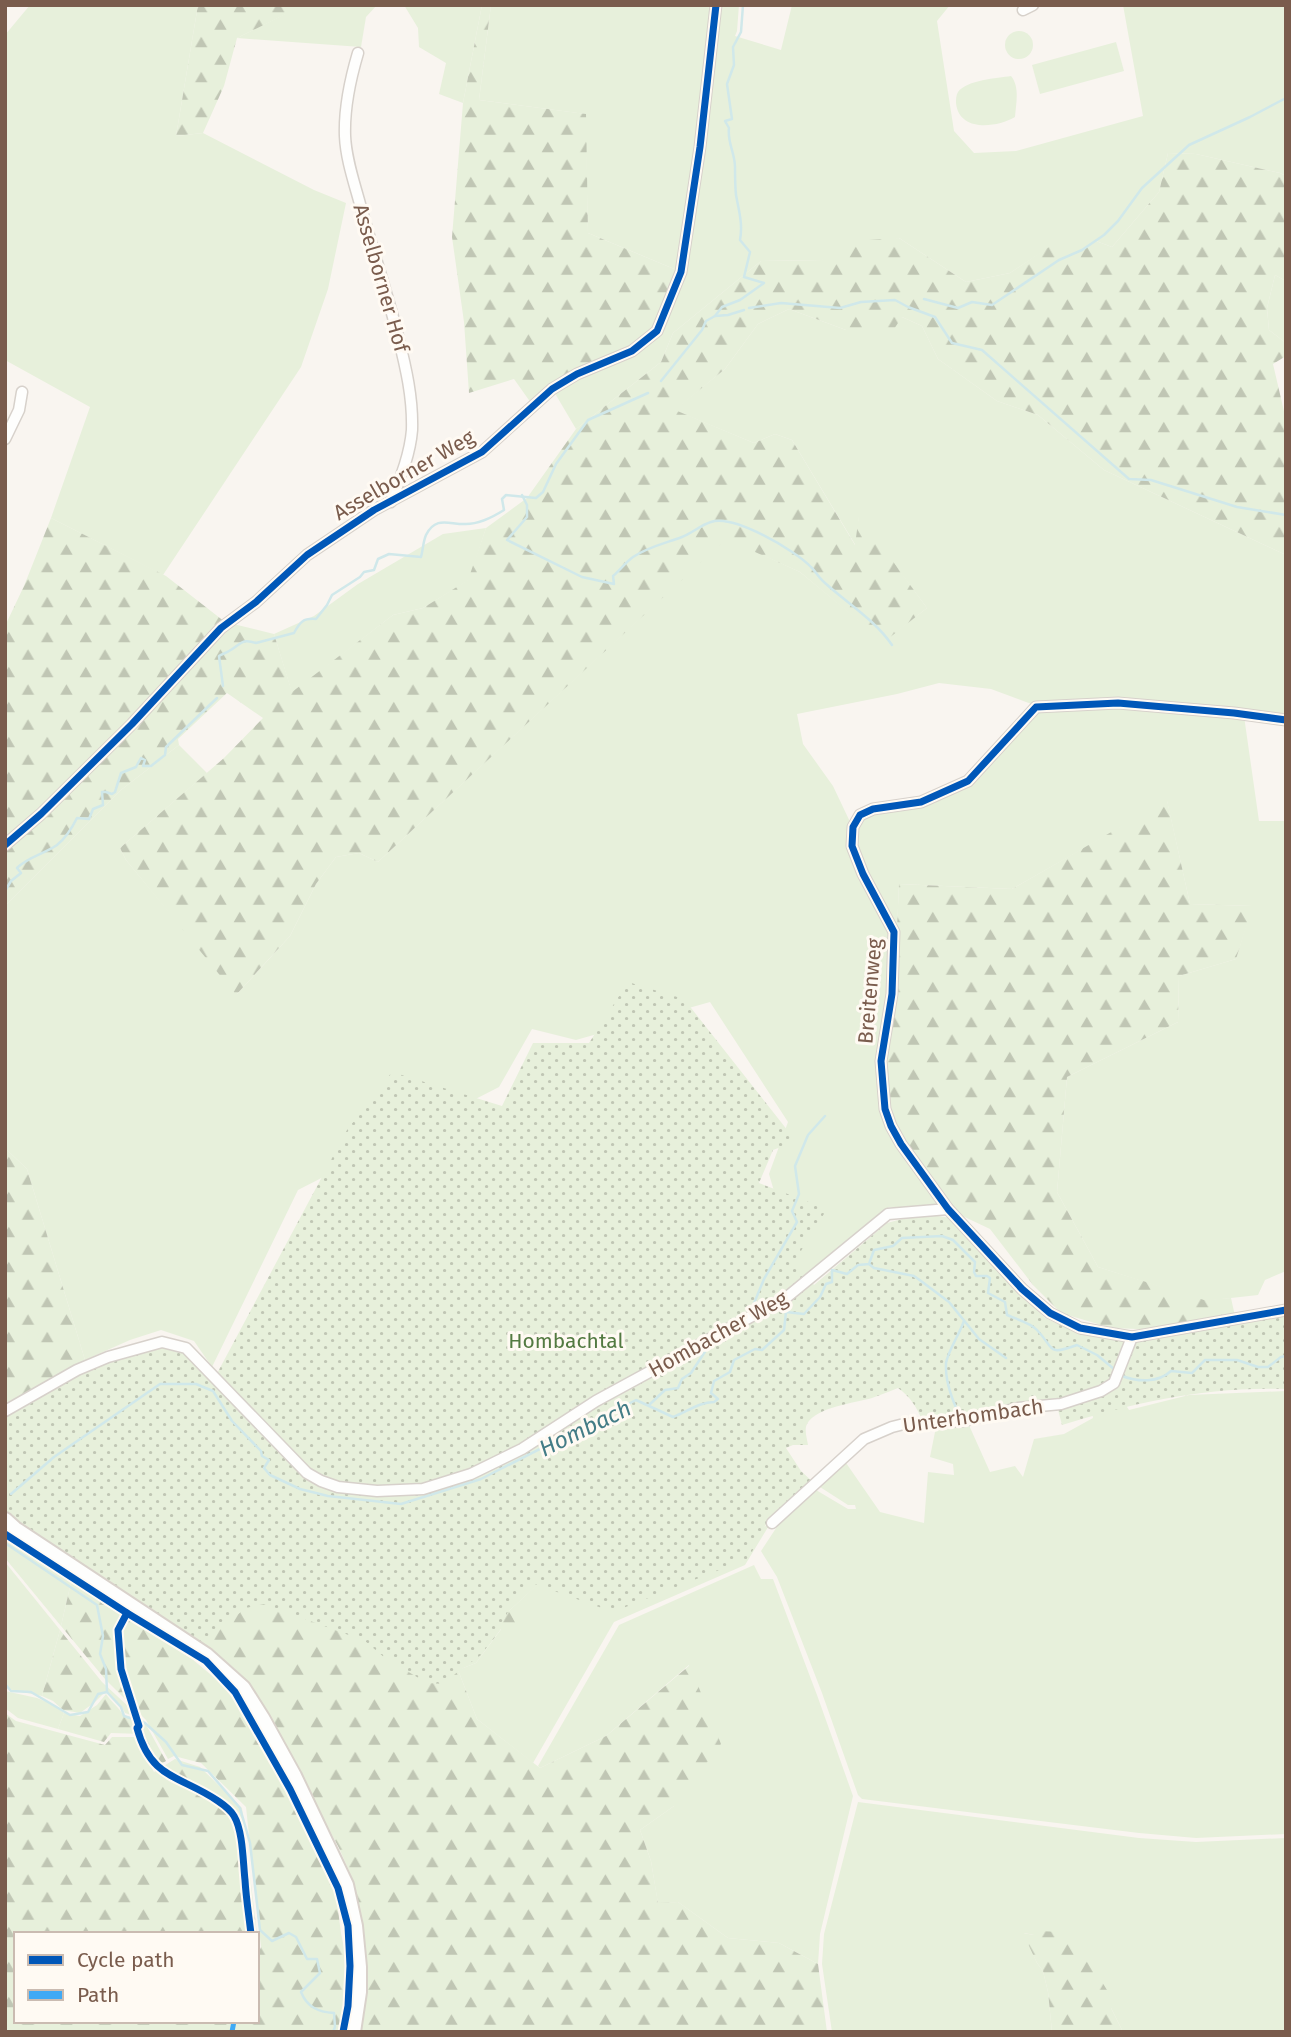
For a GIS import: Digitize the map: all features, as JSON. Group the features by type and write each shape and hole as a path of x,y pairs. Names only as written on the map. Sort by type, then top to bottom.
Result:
{"main road":[{"path":"5,1520 206,1655 243,1688 294,1776 346,1885 355,1926 359,1966 358,2002 352,2032"}],"street":[{"name":"Asselborner Weg","path":"5,845 41,814 132,724 221,628 256,602 307,555 348,526 482,452 552,389 577,374 632,351 657,331 681,272 700,148 716,5"},
{"name":"Asselborner Hof","path":"358,53 346,108 345,138 352,179 383,279 408,376 411,398 412,432 406,463 391,502"},
{"path":"5,439 19,411 22,392"},
{"name":"Breitenweg","path":"948,1209 901,1144 885,1109 881,1061 892,995 894,932 863,874 852,846 853,827 860,815 873,809 921,802 968,781 1036,707 1118,703 1286,720"},
{"path":"948,1209 1022,1289 1050,1313 1080,1328 1132,1337 1286,1310"},
{"name":"Hombacher Weg","path":"5,1411 77,1370 108,1357 152,1343 171,1343 186,1348 307,1473 329,1484 359,1490 423,1489 471,1474 522,1449 596,1401 787,1297 888,1214 948,1209"},
{"name":"Unterhombach","path":"772,1523 864,1439 892,1427 964,1421 1018,1408 1061,1404 1101,1391 1114,1383 1132,1337"}],"green space":[{"path":"30,5 198,5 176,136 203,133 314,190 346,203 328,289 301,367 163,575 51,518 90,407 5,360 5,35"},
{"path":"198,5 286,5 286,14 237,38 224,86 203,133 176,136"},
{"path":"286,5 377,5 366,17 361,47 237,38 285,14"},
{"path":"404,5 482,5 463,103 439,94 446,63 419,47 418,28"},
{"path":"482,5 491,5 479,100 586,114 588,233 679,271 656,329 631,350 531,403 514,379 469,393 464,322 452,237 463,103"},
{"path":"491,5 711,5 679,271 588,233 585,114 479,100"},
{"path":"721,5 739,5 735,36 781,50 792,5 950,5 937,21 954,131 974,153 1016,151 1143,116 1123,5 1286,5 1286,176 1196,154 1168,153 1159,192 1112,247 1096,241 1059,241 1010,273 966,282 899,238 822,260 761,261 673,333 661,362 576,429 553,390 683,272"},
{"path":"1019,31 1029,35 1033,45 1029,55 1019,59 1009,55 1005,45 1009,35"},
{"path":"1116,42 1124,71 1040,94 1032,65"},
{"path":"1011,76 1016,90 1015,117 989,125 971,123 964,119 956,103 957,93 962,88 983,80"},
{"path":"1168,153 1196,154 1286,176 1286,281 1275,275 1267,308 1269,330 1286,343 1286,356 1273,364 1286,420 1286,555 1104,470 1038,415 997,401 938,359 922,326 902,317 894,329 846,330 789,309 758,324 725,369 675,410 754,443 775,434 792,440 855,545 859,515 927,608 884,642 800,572 726,539 378,862 359,853 336,857 316,884 290,936 236,995 126,860 120,848 224,758 263,718 227,693 178,739 179,745 121,790 5,906 5,626 51,518 166,576 225,622 274,634 292,692 393,615 423,608 468,580 486,528 527,498 576,429 661,362 673,333 761,261 822,260 839,242 899,238 966,282 1010,273 1059,240 1096,241 1112,247 1159,192"},
{"path":"1275,275 1286,281 1286,343 1269,330 1267,308"},
{"path":"789,309 846,330 902,317 922,326 938,359 997,401 1038,415 1104,470 1286,555 1286,719 1235,711 1034,705 991,689 939,683 797,714 803,744 833,786 852,826 851,846 892,933 946,1209 889,1207 806,1276 793,1256 769,1174 788,1122 710,1002 576,1040 532,1029 499,1087 298,1190 212,1367 194,1341 161,1330 85,1360 27,1169 5,1148 5,906 121,790 179,745 207,773 120,848 126,860 237,994 290,936 316,884 336,857 359,853 378,862 726,538 800,572 884,641 927,608 859,517 856,546 792,440 775,434 754,443 674,410 725,369 758,324"},
{"path":"486,528 469,580 423,608 393,615 292,693 274,634 314,616 358,584 443,534"},
{"path":"1118,705 1244,716 1259,821 1286,821 1286,1271 1265,1280 1258,1295 1204,1301 1098,1267 1057,1192 1067,1077 1178,1022 1179,976 1236,959 1252,906 1190,904 1167,801 1012,889 899,884 897,932 853,845 854,828 861,817 921,803 968,783 1035,709"},
{"path":"1167,800 1190,904 1253,906 1236,959 1179,976 1178,1022 1067,1077 1057,1192 1098,1267 1204,1300 1231,1298 1235,1316 1163,1330 1111,1328 1061,1313 1033,1285 990,1229 952,1211 903,1142 888,1110 884,1061 894,994 899,884 1012,889"},
{"name":"Hombachtal","path":"628,982 684,999 792,1136 789,1144 773,1150 759,1183 827,1209 796,1259 814,1285 887,1223 925,1214 951,1218 1045,1318 1078,1333 1117,1339 1150,1338 1286,1316 1286,1389 1229,1390 1172,1397 1062,1425 1056,1402 1017,1403 982,1409 959,1422 923,1422 913,1403 898,1388 827,1410 819,1413 807,1424 808,1445 786,1448 801,1471 815,1484 768,1522 747,1559 613,1612 529,1582 518,1591 498,1632 481,1655 446,1684 427,1683 385,1658 365,1641 264,1604 246,1608 186,1655 100,1601 5,1533 5,1414 89,1369 138,1351 159,1348 176,1350 187,1355 213,1381 347,1130 392,1072 502,1106 533,1043 589,1043"},
{"path":"5,1148 27,1169 85,1360 44,1385 5,1403"},
{"path":"1116,1390 1129,1410 1189,1395 1286,1391 1286,1834 1196,1838 862,1799 858,1795 777,1577 761,1551 782,1519 810,1489 848,1509 856,1509 855,1505 848,1505 820,1487 819,1482 844,1460 880,1512 924,1523 928,1472 954,1475 953,1464 930,1457 936,1427 968,1423 990,1472 1015,1466 1023,1477 1034,1439 1064,1434 1093,1418 1090,1399"},
{"path":"770,1524 745,1565 614,1622 533,1763 477,1719 458,1670 476,1663 502,1628 510,1634 509,1611 561,1562 751,1533"},
{"path":"5,1530 72,1578 61,1626 5,1558"},
{"path":"5,1562 60,1630 42,1696 8,1689 5,1682"},
{"path":"561,1563 509,1611 517,1626 510,1635 501,1629 476,1663 458,1670 477,1719 540,1768 606,1736 690,1665 721,1744 674,1806 640,1830 651,1861 658,1903 678,1902 728,1938 779,1943 818,1964 827,2032 361,2032 368,1979 364,1931 353,1880 339,1848 258,1696 235,1669 217,1654 144,1607"},
{"path":"754,1565 761,1579 773,1579 853,1796 820,1934 818,1964 779,1943 728,1938 678,1902 658,1904 651,1861 640,1830 674,1806 689,1665 606,1736 540,1768 538,1766 619,1625"},
{"path":"72,1578 103,1604 192,1659 222,1684 244,1714 304,1822 335,1887 348,1968 341,2032 5,2032 5,1713 16,1721 105,1745 112,1737 143,1737 142,1750 154,1772 175,1759 200,1767 242,1808 257,1932 14,1932 14,2023 259,2023 261,1947 246,1807 201,1763 174,1756 168,1759 146,1720 105,1679 61,1626"},
{"path":"60,1630 102,1682 144,1721 166,1761 156,1767 146,1751 141,1723 125,1713 106,1691 80,1713 63,1710 42,1696"},
{"path":"5,1691 52,1704 64,1713 58,1729 18,1718 5,1708"},
{"path":"106,1694 123,1715 136,1721 142,1734 111,1733 104,1742 58,1729 64,1713 80,1716 97,1705"},
{"path":"858,1802 1139,1838 1196,1842 1286,1838 1286,2032 1123,2032 1111,2008 1034,1935 1024,1933 1043,1971 1052,2032 832,2032 822,1964 824,1934"},
{"path":"1037,1931 1062,1932 1084,1952 1113,2000 1111,2008 1123,2032 1052,2032 1043,1971 1023,1933 1034,1935"}],"waterway":[{"path":"661,381 702,330 706,321 715,316 722,307 740,300 764,283 744,277 750,252 740,240 735,162 729,128 725,121 732,119 727,84 734,65 733,47 741,32 743,5"},
{"path":"924,299 958,308 972,302 992,305 1059,260 1082,250 1104,235 1142,188 1189,145 1286,98"},
{"path":"749,308 781,303 840,308 861,302 895,300 935,317 952,343 982,350 1129,479 1151,480 1237,507 1286,515"},
{"path":"715,316 744,310"},
{"path":"223,686 219,656 244,642 256,643 294,633 302,622 316,619 332,595 364,572 374,570 378,559 389,554 421,557 426,535 434,525 444,522 471,524 486,520 504,510 502,499 506,495 536,498 543,492 556,464 588,420 648,393"},
{"path":"522,495 527,505 527,517 507,540 582,577 614,584 613,576 633,557 686,535 707,523 721,521 748,528 778,543 803,560 892,645"},
{"path":"5,891 11,881 21,873 17,868 57,845 77,818 89,819 93,809 103,805 102,792 115,792 121,773 136,767 141,758 145,760 143,766 151,766 165,755 166,747 217,698"},
{"path":"750,1313 764,1279 797,1222 792,1211 799,1194 795,1166 808,1135 825,1116"},
{"name":"Hombach","path":"11,1494 54,1457 160,1384 196,1384 213,1391 232,1421 261,1451 262,1456 269,1460 264,1468 270,1475 300,1489 328,1496 401,1504 481,1479 636,1400 673,1417 698,1405 714,1402 718,1399 711,1393 714,1381 730,1372 734,1360 755,1349 762,1350 784,1330 786,1312 804,1314 820,1297 826,1284 832,1282 832,1270 847,1274 858,1265 869,1264 874,1250 893,1246 902,1238 942,1236 953,1240 975,1262 976,1276 990,1278 988,1293 1005,1302 1007,1315 1034,1328 1052,1349 1061,1350 1077,1345 1097,1355 1114,1369"},
{"path":"869,1264 874,1268 914,1276 949,1302 979,1339 1006,1358"},
{"path":"958,1412 951,1395 946,1363 964,1321"},
{"path":"649,1405 665,1390 678,1388 710,1344"},
{"name":"Hombach","path":"1122,1376 1148,1380 1160,1378 1171,1371 1192,1373 1205,1360 1237,1360 1258,1367 1268,1367 1286,1356"},
{"name":"Hombach","path":"5,1543 97,1605 103,1636 100,1654 106,1669 107,1692"},
{"path":"5,1684 11,1691 31,1692 70,1715 88,1712 98,1694 107,1692 121,1707 124,1716 145,1723 166,1742 182,1765 208,1771 240,1808 250,1843 260,1930 272,1941 289,1933 296,1937 307,1959 317,1959 320,1973 301,1992 314,2008 334,2013 333,2032"}],"marked path":[{"path":"232,2032 234,2023"}],"cycle path":[{"path":"5,845 41,814 132,724 221,628 256,602 307,555 374,510 482,452 552,389 577,374 632,351 657,331 681,272 700,147 716,5"},
{"path":"1286,720 1118,703 1036,707 968,781 921,802 873,809 860,815 853,827 852,846 863,874 894,932 892,994 881,1061 885,1109 891,1126 948,1209 1022,1289 1050,1313 1080,1328 1132,1337 1286,1310"},
{"path":"5,1534 206,1661 235,1692 290,1789 338,1888 348,1926 350,1966 348,2006 343,2032"},
{"path":"127,1613 118,1630 121,1669 143,1745 159,1767 218,1801 234,1816 241,1838 251,1932"}]}
